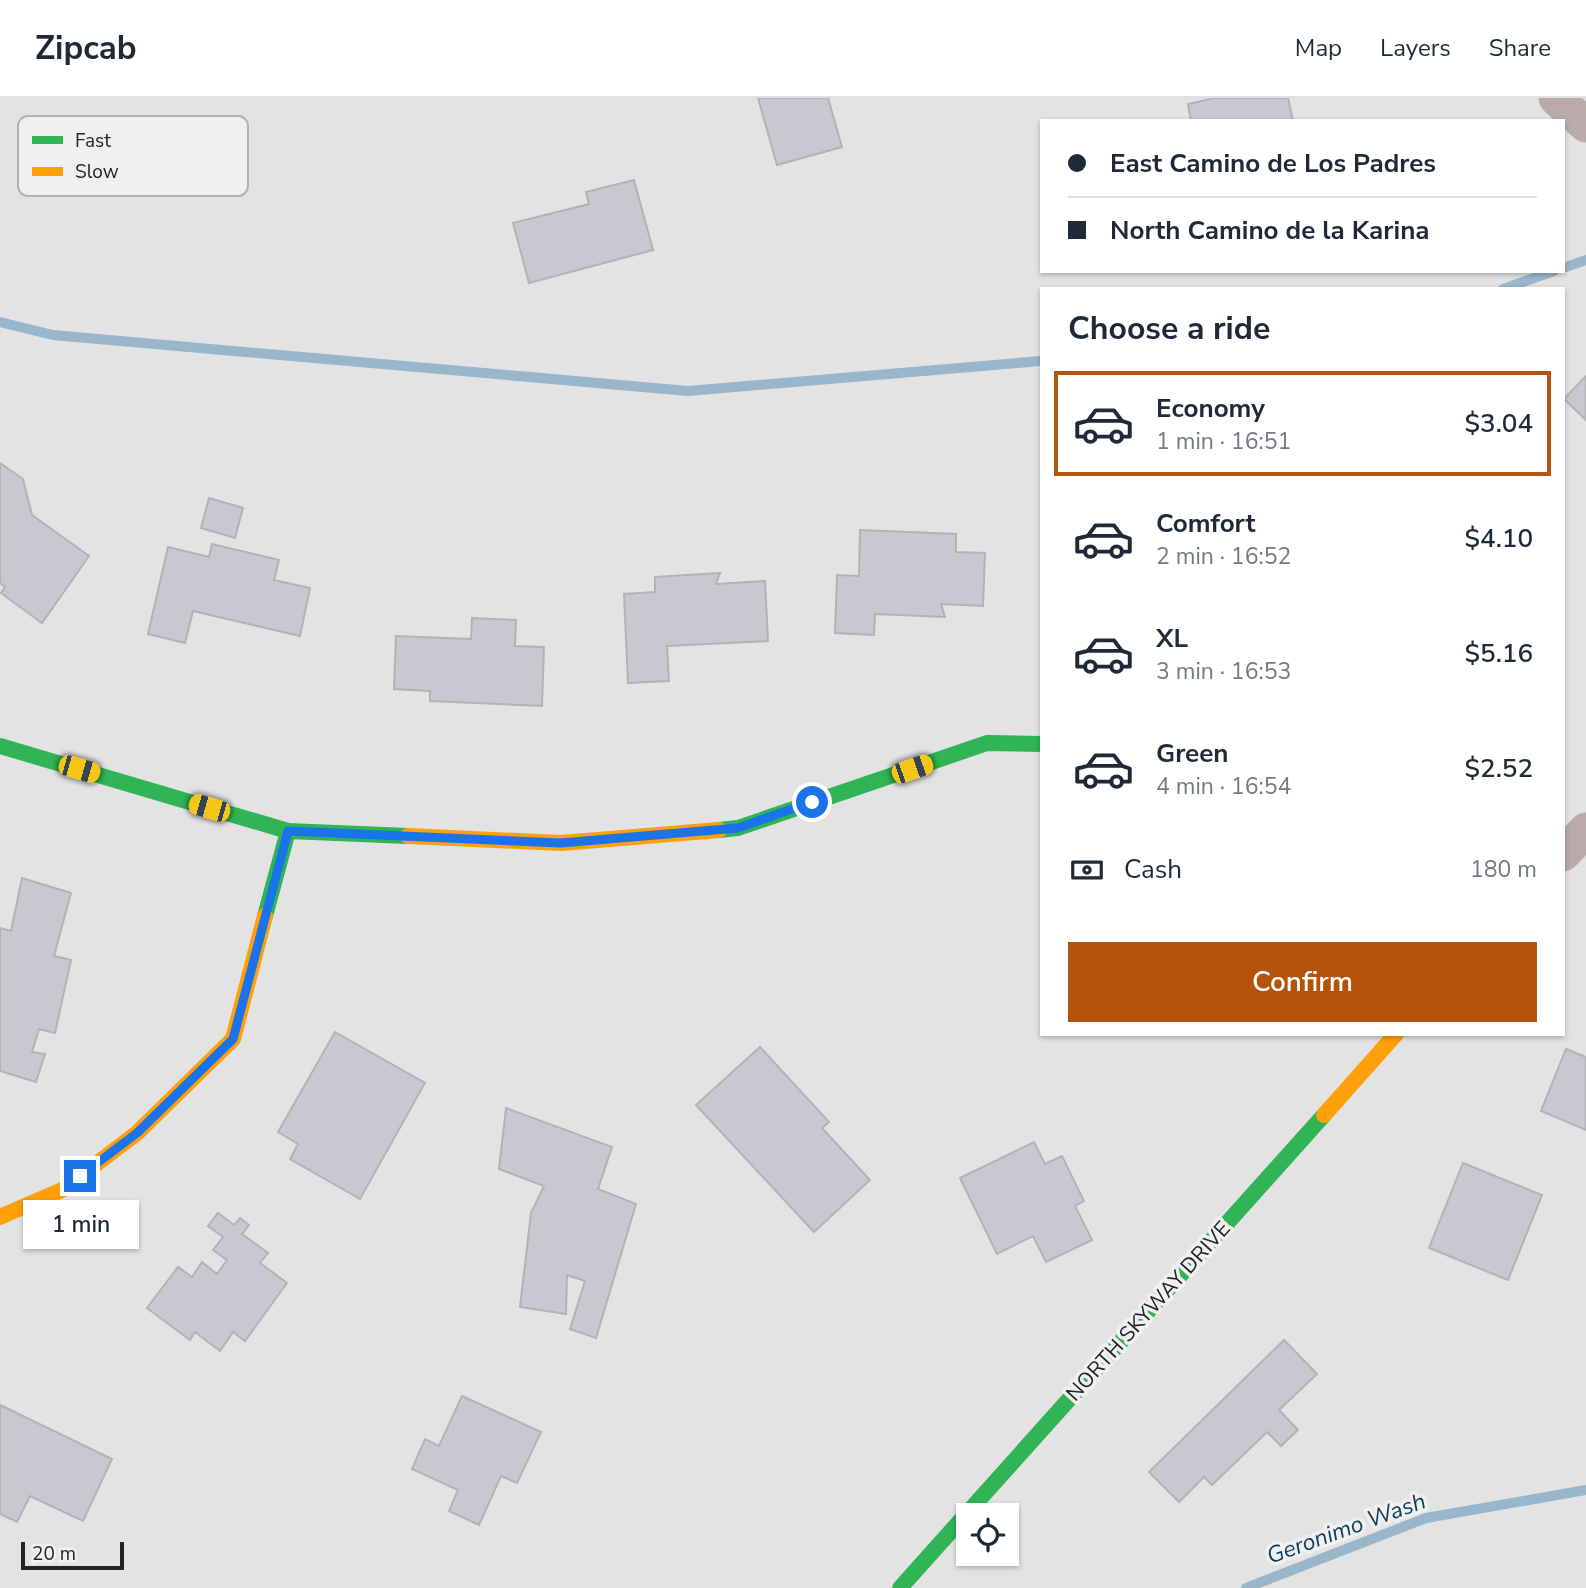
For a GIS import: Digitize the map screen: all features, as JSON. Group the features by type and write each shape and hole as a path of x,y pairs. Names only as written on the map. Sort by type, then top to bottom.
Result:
{"street":[{"path":"1556,98 1586,125"},
{"path":"0,746 288,831 561,843 738,828 987,743 1040,744"},
{"path":"1565,852 1586,830"},
{"path":"0,1217 62,1190 137,1133 233,1039 288,831"},
{"name":"NORTH SKYWAY DRIVE","path":"900,1588 1394,1036"}],"building":[{"path":"758,98 828,98 842,147 777,165"},
{"path":"1215,98 1288,98 1293,119 1191,119 1188,104"},
{"path":"634,180 653,250 529,283 513,223 589,204 586,192"},
{"path":"1586,376 1586,420 1565,400"},
{"path":"0,463 23,479 32,515 89,556 42,623 1,593 5,587 0,583"},
{"path":"209,498 243,508 235,538 201,528"},
{"path":"860,530 956,534 956,552 985,553 983,606 941,604 945,617 875,614 874,635 835,633 837,575 859,576"},
{"path":"212,544 279,560 274,580 310,588 300,636 193,611 185,643 148,634 168,547 209,557"},
{"path":"720,573 716,584 765,581 768,641 667,646 669,681 628,683 624,594 655,592 655,577"},
{"path":"472,618 516,620 515,646 544,647 542,706 430,701 430,691 394,689 396,636 471,639"},
{"path":"22,878 71,893 54,956 71,960 55,1033 39,1029 32,1052 45,1054 36,1082 0,1071 0,928 11,931"},
{"path":"335,1032 425,1083 360,1199 290,1159 298,1144 278,1132"},
{"path":"760,1047 829,1122 822,1128 870,1180 814,1232 696,1105"},
{"path":"1566,1049 1586,1057 1586,1130 1541,1111"},
{"path":"506,1108 612,1147 598,1189 636,1204 596,1338 570,1329 585,1281 567,1275 566,1314 520,1307 531,1213 544,1186 499,1169"},
{"path":"1034,1142 1045,1164 1062,1156 1084,1201 1075,1206 1092,1240 1046,1262 1033,1236 997,1254 960,1178"},
{"path":"1463,1163 1542,1195 1508,1280 1429,1248"},
{"path":"218,1213 234,1225 240,1218 249,1225 242,1234 268,1253 260,1263 287,1283 245,1341 233,1332 220,1351 195,1332 190,1340 147,1308 178,1267 192,1277 202,1262 217,1274 227,1260 213,1250 223,1237 208,1226"},
{"path":"1284,1340 1317,1374 1279,1410 1298,1430 1281,1446 1267,1432 1212,1485 1204,1477 1179,1502 1149,1472"},
{"path":"462,1396 541,1432 517,1483 501,1476 479,1525 449,1511 458,1490 412,1469 425,1439 439,1446"},
{"path":"0,1405 112,1459 83,1521 30,1496 17,1522 0,1514"}],"waterway":[{"path":"1565,267 1586,260"},
{"path":"1509,287 1548,273"},
{"path":"0,322 53,335 688,391 1040,361"},
{"name":"Geronimo Wash","path":"1246,1588 1426,1518 1586,1490"}],"traffic: fast":[{"path":"719,830 738,828 987,743 1040,744"},
{"path":"0,746 288,831 408,836"},
{"path":"265,916 288,831"},
{"path":"900,1588 1324,1115"}],"traffic: slow":[{"path":"408,836 561,843 719,830"},
{"path":"0,1217 62,1190 137,1133 233,1039 265,916"},
{"path":"1324,1115 1394,1036"}],"route":[{"path":"80,1176 137,1133 233,1039 288,831 561,843 738,828 812,802"}]}
